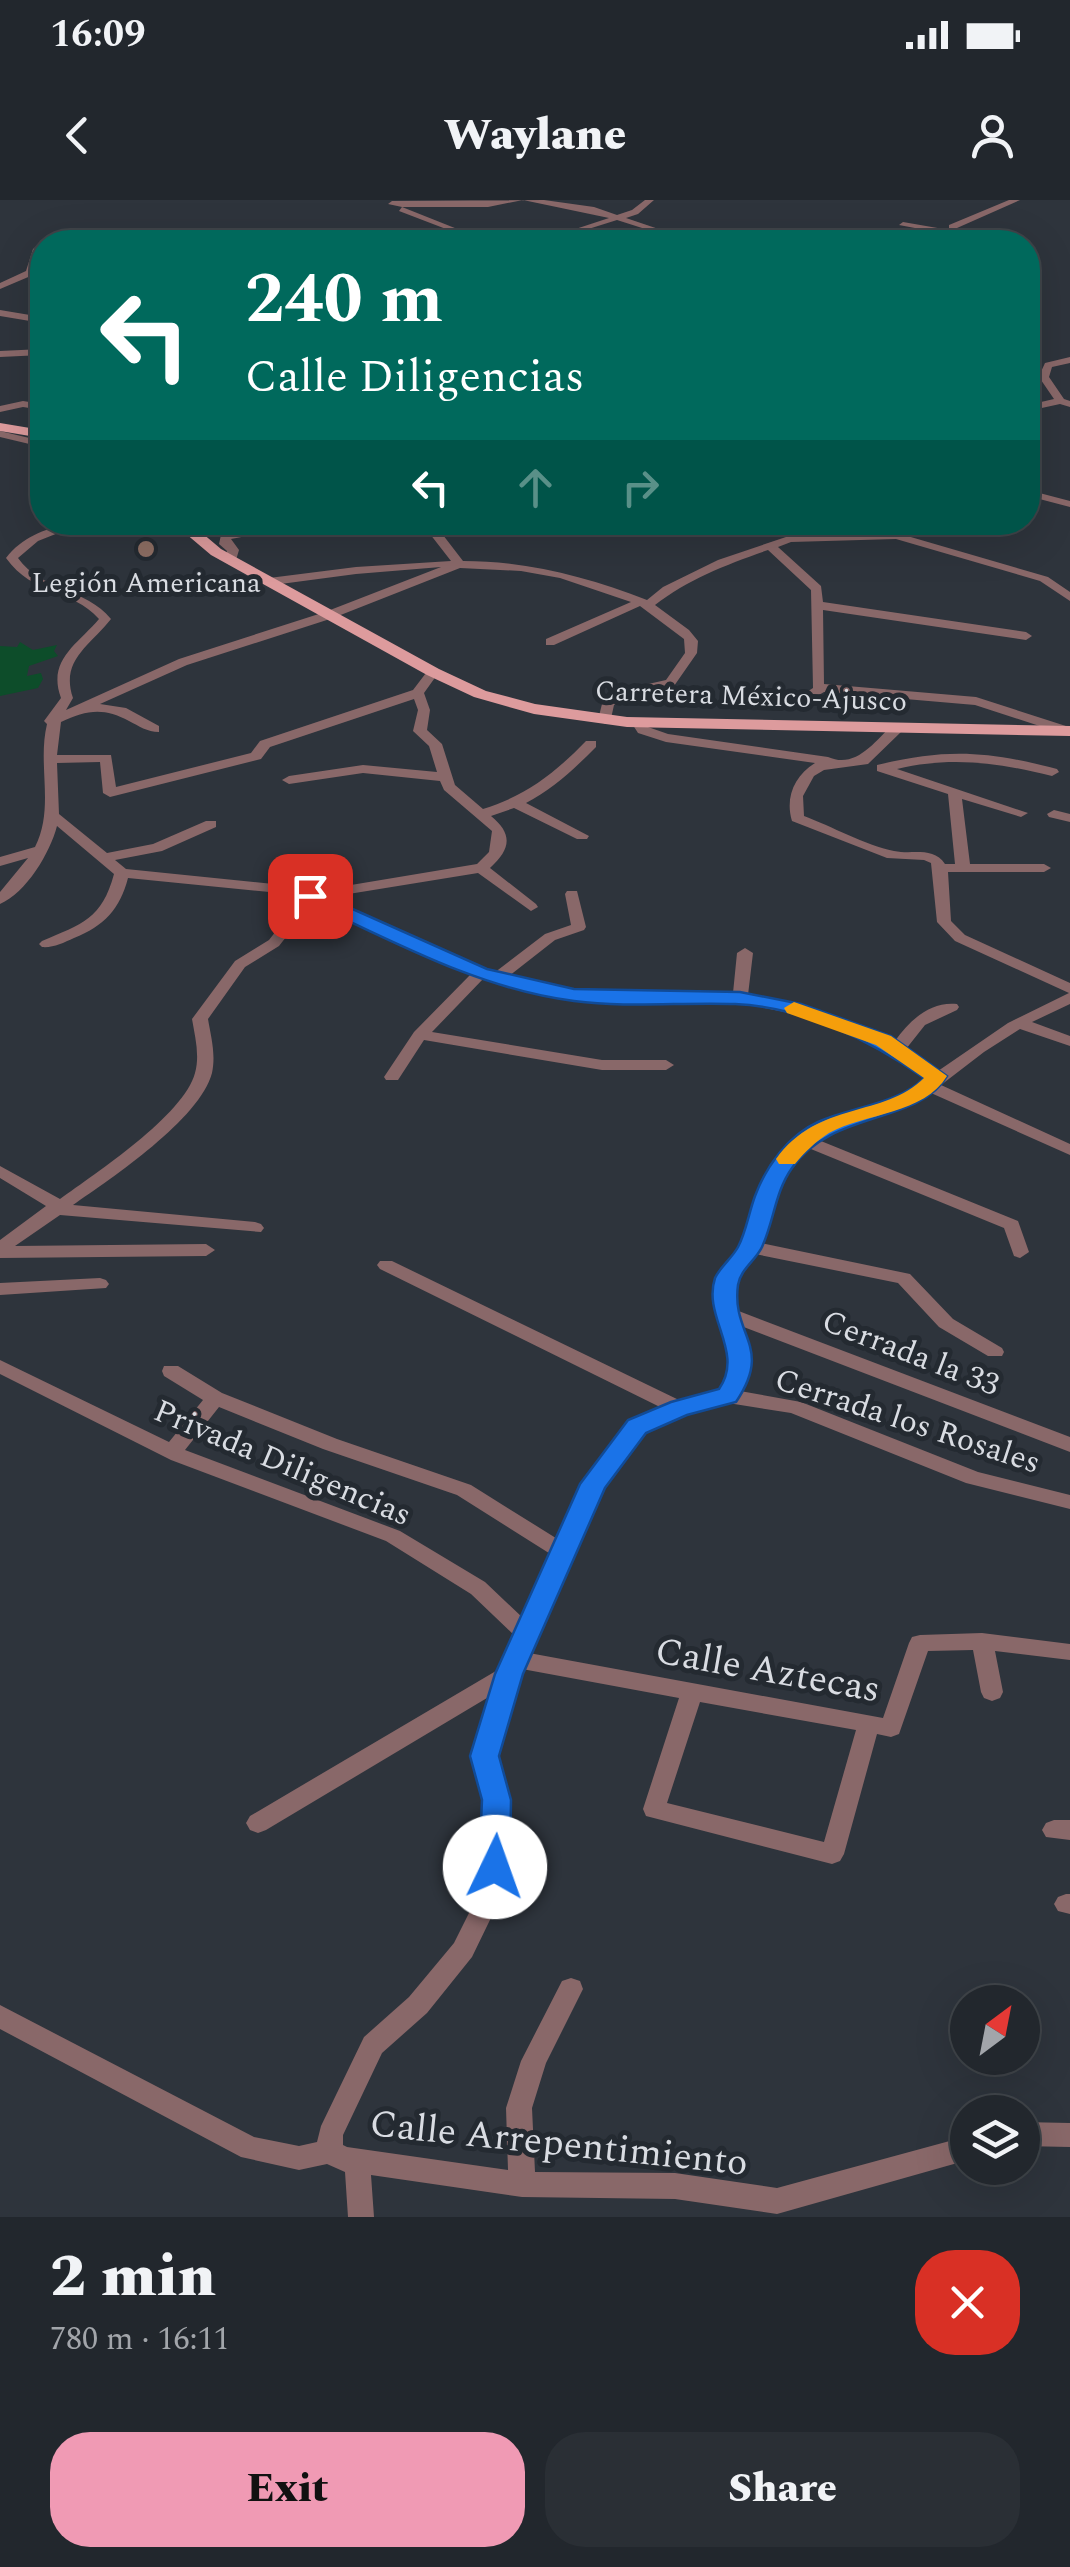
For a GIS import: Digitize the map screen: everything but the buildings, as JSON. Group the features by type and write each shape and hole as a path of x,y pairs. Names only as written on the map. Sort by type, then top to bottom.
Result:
{"main road":[{"path":"0,431 30,433"},
{"name":"Carretera México-Ajusco","path":"197,535 230,560 433,672 504,701 605,720 638,722 1067,730"}],"street":[{"path":"456,230 392,204 518,200"},
{"path":"527,200 576,206 655,230"},
{"path":"580,230 644,208 650,200"},
{"path":"952,230 1016,200"},
{"path":"662,230 679,225 692,230"},
{"path":"903,225 934,230"},
{"path":"0,286 30,274"},
{"path":"25,277 30,277"},
{"path":"0,313 30,318"},
{"path":"0,354 30,353"},
{"path":"1044,377 1048,365 1070,360"},
{"path":"1040,376 1065,402"},
{"path":"1040,406 1065,402"},
{"path":"0,410 30,405"},
{"path":"0,431 30,440"},
{"path":"1040,496 1070,504"},
{"path":"0,900 24,877 52,828 51,721 68,698 62,688 62,673 70,656 105,620 96,608 23,574 12,558 16,551 46,535"},
{"path":"230,560 232,550 225,544 225,537 237,535"},
{"path":"437,535 460,564"},
{"path":"790,539 793,535"},
{"path":"550,642 646,602 722,562 790,539 907,538 1044,579 1070,596"},
{"path":"771,547 817,589 818,686 976,702 1067,730"},
{"path":"51,721 183,662 329,615 460,564"},
{"path":"273,581 388,565 460,564 548,570 646,602 687,634 692,641 691,653 670,683 622,694 608,703 605,720"},
{"path":"817,605 1026,636"},
{"path":"50,759 106,758 110,793 256,756 264,744 418,694 433,672"},
{"path":"768,702 802,701 822,687"},
{"path":"0,1250 112,1168 186,1107 202,1078 208,1046 200,1019 240,964 274,943 310,896 481,868 491,862 500,842 499,830 449,787 435,744 420,730 424,710 418,694"},
{"path":"90,706 121,711 154,728"},
{"path":"638,722 643,730 666,738 838,762 863,761 928,786 1021,812"},
{"path":"863,761 898,728"},
{"path":"483,814 517,804 544,789 591,744"},
{"path":"882,768 949,754 992,756 1052,772"},
{"path":"838,762 820,766 801,782 794,808 797,818 892,855 926,856 937,861 944,922 960,938 1070,989"},
{"path":"289,780 363,769 444,776"},
{"path":"918,802 928,786"},
{"path":"955,793 964,867"},
{"path":"517,804 582,836"},
{"path":"1054,814 1070,818"},
{"path":"52,815 122,872 272,886 310,896 488,976 602,998 740,998 837,1021 897,1050 933,1081 1070,1150"},
{"path":"106,858 157,848 211,824"},
{"path":"0,862 37,851"},
{"path":"481,868 530,906"},
{"path":"939,868 1044,868"},
{"path":"47,944 94,925 106,915 114,906 122,872"},
{"path":"392,1077 420,1034 488,976 550,937 579,928 572,894"},
{"path":"740,998 745,953"},
{"path":"330,2150 330,2135 374,2045 418,2005 463,1950 492,1891 498,1842 496,1800 485,1756 512,1667 594,1484 637,1426 680,1408 728,1396 739,1378 742,1362 726,1297 727,1279 750,1247 767,1192 782,1165 803,1140 825,1126 933,1081 1019,1023 1070,998"},
{"path":"897,1050 912,1026 926,1014 951,1007"},
{"path":"1019,1023 1070,1041"},
{"path":"420,1034 602,1065 666,1064"},
{"path":"803,1140 1012,1225 1020,1252"},
{"path":"0,1171 55,1207 255,1228"},
{"path":"750,1247 904,1278 946,1323 995,1352"},
{"path":"0,1250 206,1250"},
{"path":"386,1265 680,1408"},
{"path":"0,1289 100,1284"},
{"name":"Cerrada la 33","path":"731,1315 1070,1445"},
{"name":"Privada Diligencias","path":"0,1366 172,1452 393,1536 478,1588 528,1635"},
{"path":"171,1370 215,1398 330,1444 464,1490 561,1551"},
{"name":"Cerrada los Rosales","path":"728,1396 794,1407 974,1478 1070,1502"},
{"path":"172,1452 215,1398"},
{"path":"982,1641 992,1692"},
{"name":"Calle Aztecas","path":"512,1667 891,1728 920,1643 982,1641 1070,1652"},
{"path":"258,1823 512,1667"},
{"path":"692,1693 654,1809 832,1854 868,1726"},
{"path":"522,2184 519,2108 534,2061 571,1989"},
{"name":"Calle Arrepentimiento","path":"0,2016 250,2148 299,2158 330,2150 343,2159 358,2158 426,2173 522,2184 675,2186 777,2201 950,2153"},
{"path":"1040,2134 1070,2135"},
{"path":"358,2158 360,2217"}],"green space":[{"path":"20,642 33,650 57,645 54,651 58,656 29,666 27,676 41,673 43,679 38,688 0,696 0,646 17,647"}],"slow traffic":[{"path":"787,1159 803,1140 825,1126 910,1097 930,1086 936,1076 883,1040 794,1008"}],"place":[{"name":"Legión Americana","path":"146,549"}],"route":[{"path":"310,896 480,974 574,995 740,998 794,1008 883,1040 936,1076 930,1086 910,1097 825,1126 803,1140 782,1165 767,1192 750,1247 734,1264 727,1279 726,1297 740,1340 739,1378 728,1396 680,1408 637,1426 594,1484 509,1674 485,1756 496,1800 495,1867"}]}
